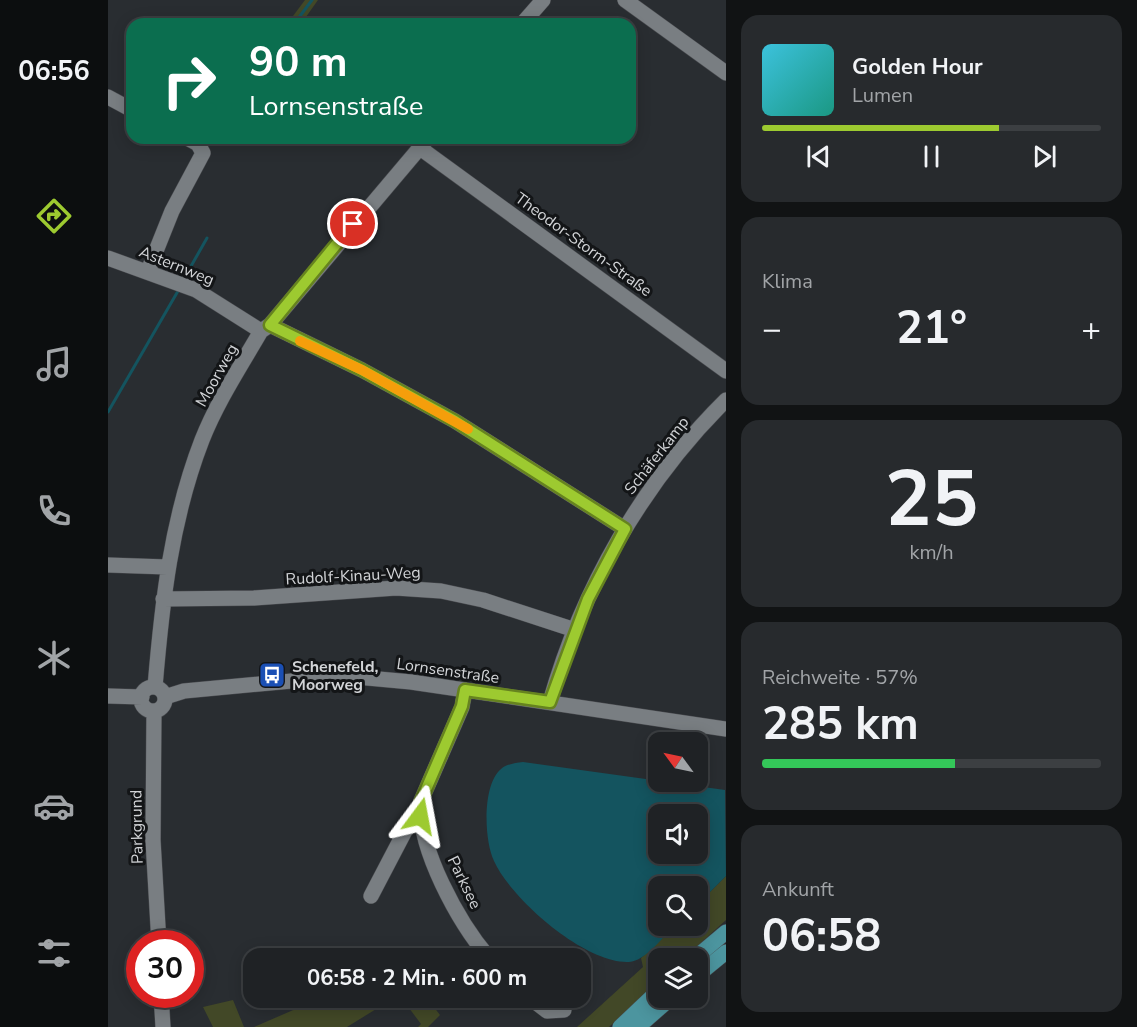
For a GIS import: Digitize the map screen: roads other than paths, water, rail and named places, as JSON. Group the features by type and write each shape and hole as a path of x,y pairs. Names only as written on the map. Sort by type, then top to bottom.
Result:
{"main road":[{"path":"707,948 726,932"},
{"path":"708,967 726,952"},
{"path":"620,1027 648,1000"},
{"path":"638,1027 659,1008"}],"street":[{"path":"527,18 543,0"},
{"path":"625,0 726,73"},
{"path":"108,97 126,107"},
{"path":"148,271 172,212 203,153 198,144"},
{"name":"Moorweg","path":"160,692 163,599 167,567 181,507 202,441 215,412 265,328 423,144"},
{"name":"Theodor-Storm-Straße","path":"425,144 726,370"},
{"name":"Asternweg","path":"108,258 148,271 206,295 265,328 362,370 455,421 625,529"},
{"name":"Schäferkamp","path":"550,702 575,630 592,590 625,529 675,457 726,400"},
{"path":"108,565 167,567"},
{"name":"Rudolf-Kinau-Weg","path":"163,599 254,598 396,588 441,591 483,600 575,630"},
{"name":"Lornsenstraße","path":"160,692 346,676 465,690 726,729"},
{"path":"371,896 405,831 420,816 421,801 462,706 465,690"},
{"path":"145,691 160,692 161,708 154,711 144,707 142,697 145,691"},
{"path":"108,696 142,697"},
{"name":"Parkgrund","path":"154,711 153,840 158,930"},
{"name":"Parksee","path":"420,816 448,895 482,948"},
{"path":"162,1008 163,1027"},
{"path":"543,1008 547,1011 564,1010"}],"water":[{"path":"523,762 648,779 648,792 708,792 708,788 725,790 726,876 708,894 708,876 648,876 648,936 665,936 635,961 611,960 592,952 591,948 584,948 571,941 551,927 516,893 494,861 488,840 488,800 490,787 495,777 501,769"}],"waterway":[{"path":"298,18 312,0"},
{"path":"186,275 207,238"},
{"path":"108,412 178,291"}],"place":[{"name":"Schenefeld, Moorweg","path":"272,675"}]}
